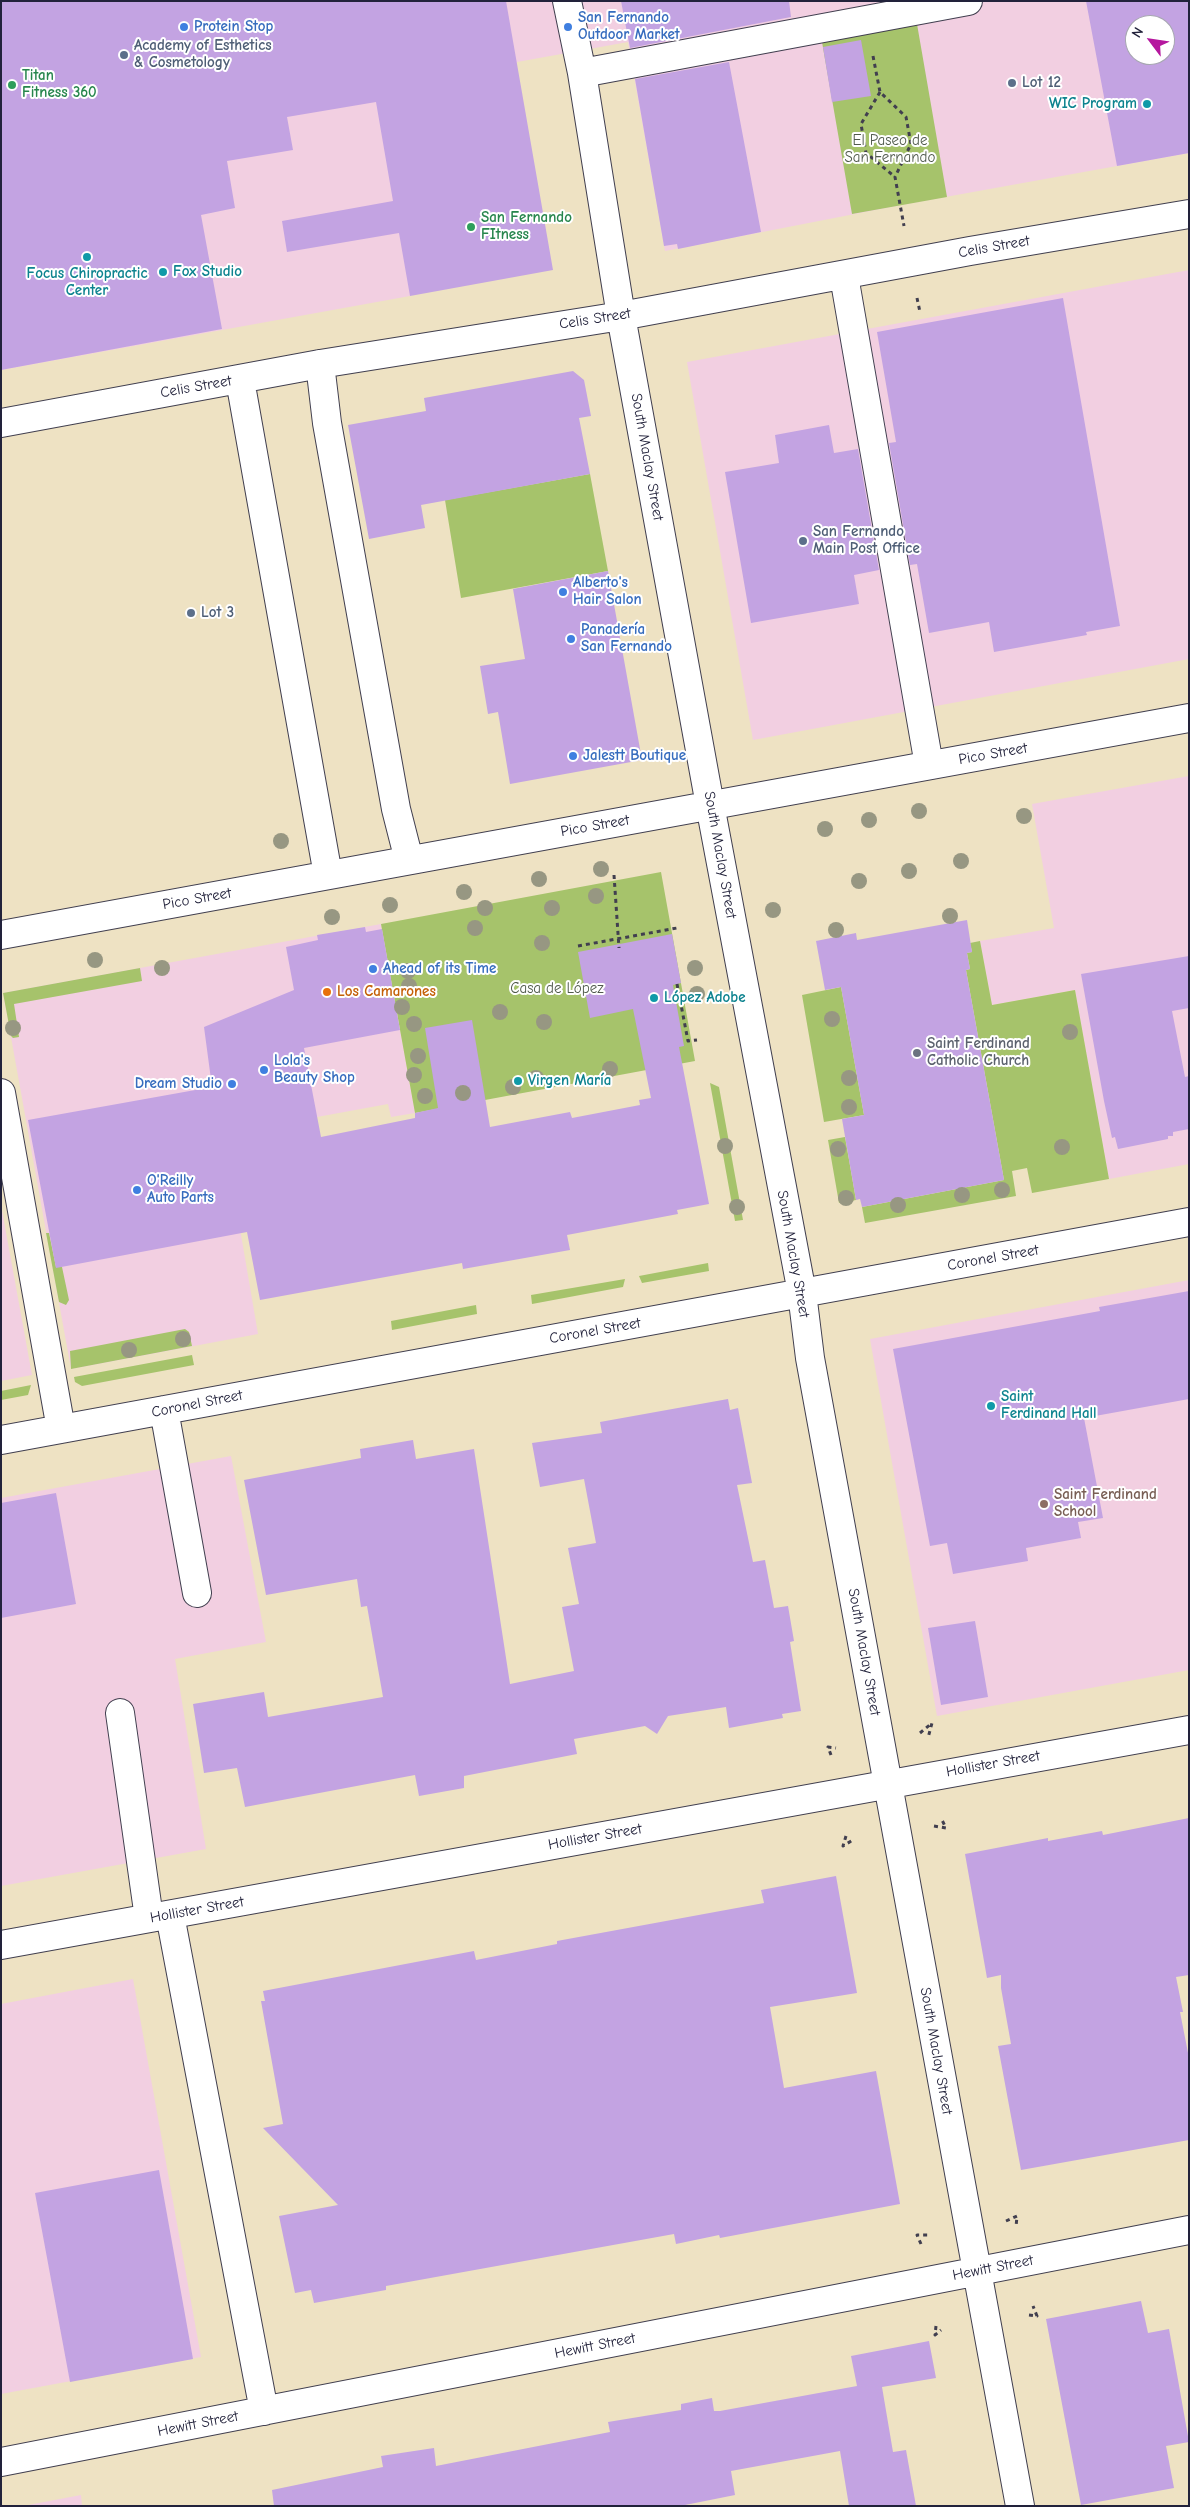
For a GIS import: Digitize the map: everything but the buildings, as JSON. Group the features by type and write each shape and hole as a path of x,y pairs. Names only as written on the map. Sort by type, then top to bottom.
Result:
{"street":[{"name":"South Maclay Street","path":"567,1 582,73 621,316 710,805 802,1293 810,1358 1020,2506"},
{"path":"582,73 866,18 968,1"},
{"name":"Celis Street","path":"1,423 320,364 621,316 844,276 970,251 1189,214"},
{"path":"844,276 929,765"},
{"path":"320,364 327,423 396,809 408,860"},
{"path":"240,380 328,875"},
{"name":"Pico Street","path":"1,935 1189,718"},
{"path":"1,1093 61,1429"},
{"name":"Coronel Street","path":"1,1440 1189,1222"},
{"path":"164,1410 197,1593"},
{"path":"120,1714 160,1917 264,2410"},
{"name":"Hollister Street","path":"1,1946 888,1783 1189,1730"},
{"name":"Hewitt Street","path":"1,2462 1189,2230"}],"path":[{"path":"866,18 880,92 906,116 911,144 895,177 905,229"},
{"path":"880,92 860,124 866,153 895,177"},
{"path":"614,875 619,948"},
{"path":"578,946 677,928"},
{"path":"677,984 688,1041 697,1040"},
{"path":"920,1733 932,1724 928,1738"},
{"path":"831,1755 828,1748 836,1748"},
{"path":"934,1826 946,1828 941,1818"},
{"path":"846,1836 843,1846 852,1840"},
{"path":"1006,2221 1017,2216 1016,2228"},
{"path":"921,2244 917,2235 929,2235"},
{"path":"1029,2315 1037,2316 1033,2306"},
{"path":"936,2326 934,2335 941,2330"}],"shaded area":[{"path":"1,1 1189,1 1189,153 901,205 665,251 628,42 517,62 410,296 1,370"},
{"path":"1189,270 1189,659 753,740 687,362"},
{"path":"1189,776 1189,1164 1109,1179 1075,990 992,1005 980,941 1054,928 1032,804"},
{"path":"381,924 415,1113 391,1117 388,1104 317,1117 226,1147 258,1334 71,1369 3,993"},
{"path":"1,1205 32,1375 1,1381"},
{"name":"Saint Ferdinand School","path":"1189,1280 1189,1670 937,1716 870,1339"},
{"path":"231,1456 266,1642 175,1659 206,1849 1,1886 1,1498"},
{"path":"133,1979 201,2357 1,2394 1,2004"},
{"path":"81,2495 82,2506 23,2506"}],"green space":[{"name":"El Paseo de San Fernando","path":"917,24 947,197 852,214 822,42"},
{"path":"590,474 608,571 461,598 445,500"},
{"name":"Casa de López","path":"661,872 695,1061 415,1113 381,924"},
{"path":"980,941 992,1005 1075,990 1109,1179 1032,1193 1027,1168 1012,1171 1016,1196 865,1223 862,1207 1004,1180 966,970 970,969 967,953 972,952 970,943"},
{"path":"140,968 142,981 14,1004 19,1037 13,1038 11,1036 3,993"},
{"path":"841,987 864,1115 824,1122 802,995"},
{"path":"710,1083 719,1087 743,1220 735,1221"},
{"path":"845,1137 856,1200 839,1203 828,1140"},
{"path":"46,1233 49,1233 56,1267 62,1267 69,1300 66,1305 59,1302"},
{"path":"708,1263 709,1271 642,1283 639,1276"},
{"path":"625,1279 623,1287 532,1304 531,1295"},
{"path":"476,1305 477,1314 392,1330 391,1321"},
{"path":"185,1329 189,1332 192,1346 71,1369 70,1351"},
{"path":"192,1355 194,1365 82,1386 75,1382 74,1377"},
{"path":"31,1385 28,1395 1,1400 1,1391"}],"place":[{"name":"Protein Stop","path":"184,27"},
{"name":"San Fernando Outdoor Market","path":"568,27"},
{"name":"Academy of Esthetics & Cosmetology","path":"124,55"},
{"name":"Lot 12","path":"1012,83"},
{"name":"Titan Fitness 360","path":"12,85"},
{"name":"WIC Program","path":"1147,104"},
{"name":"San Fernando FItness","path":"471,227"},
{"name":"Focus Chiropractic Center","path":"87,257"},
{"name":"Fox Studio","path":"163,272"},
{"name":"San Fernando Main Post Office","path":"803,541"},
{"name":"Alberto's Hair Salon","path":"563,592"},
{"name":"Lot 3","path":"191,613"},
{"name":"Panadería San Fernando","path":"571,639"},
{"name":"Jalestt Boutique","path":"573,756"},
{"name":"Ahead of its Time","path":"373,969"},
{"name":"Los Camarones","path":"327,992"},
{"name":"López Adobe","path":"654,998"},
{"name":"Saint Ferdinand Catholic Church","path":"917,1053"},
{"name":"Lola's Beauty Shop","path":"264,1070"},
{"name":"Virgen María","path":"518,1081"},
{"name":"Dream Studio","path":"232,1084"},
{"name":"O'Reilly Auto Parts","path":"137,1190"},
{"name":"Saint Ferdinand Hall","path":"991,1406"},
{"name":"Saint Ferdinand School","path":"1044,1504"}]}
